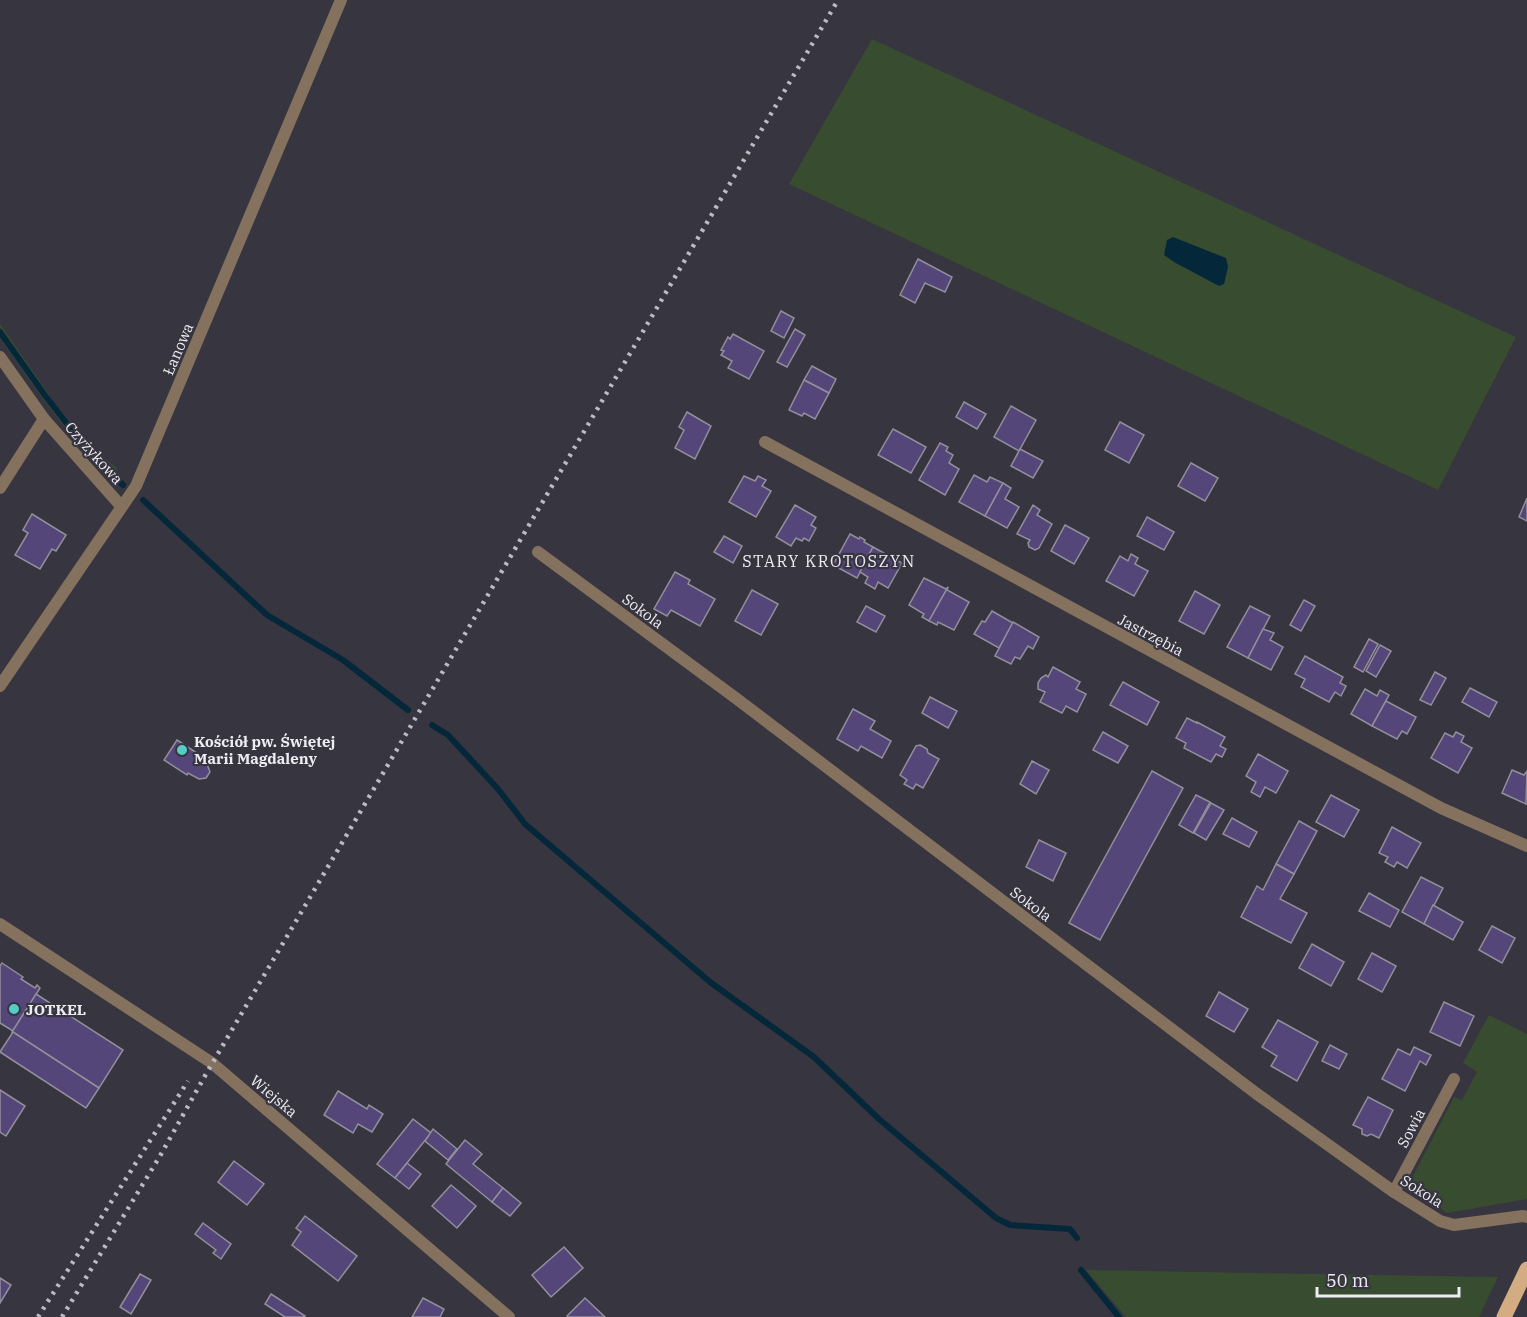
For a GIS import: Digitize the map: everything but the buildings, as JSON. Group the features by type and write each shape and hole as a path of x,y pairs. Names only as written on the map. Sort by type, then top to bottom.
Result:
{"main road":[{"path":"1504,1317 1527,1269"}],"street":[{"name":"Łanowa","path":"0,686 136,486 341,0"},
{"name":"Czyżykowa","path":"0,357 44,419 122,506"},
{"name":"Czyżykowa","path":"0,488 44,419"},
{"name":"Jastrzębia","path":"765,442 1413,794 1527,846"},
{"name":"Sokola","path":"537,552 737,699 1257,1094 1394,1192 1440,1221 1454,1225 1527,1217"},
{"name":"Wiejska","path":"0,924 212,1063 509,1317"},
{"name":"Sowia","path":"1394,1192 1454,1079"}],"green space":[{"path":"872,39 1516,337 1438,490 789,184"},
{"path":"0,324 61,412 93,450 117,468 111,479 52,411 26,375 0,338"},
{"path":"1489,1015 1527,1034 1527,1199 1447,1213 1415,1191 1412,1178 1454,1097 1462,1100 1477,1072 1463,1063"},
{"path":"1086,1270 1498,1277 1479,1317 1126,1317"}],"water":[{"path":"1173,237 1226,258 1228,267 1224,284 1219,286 1164,255 1167,240"}],"waterway":[{"path":"0,332 88,451 123,485"},
{"path":"143,500 267,615 343,660 408,710"},
{"path":"432,725 448,735 498,789 525,824 710,982 814,1057 879,1119 996,1218 1010,1225 1070,1229 1077,1238"},
{"path":"1081,1270 1119,1317"}],"railway":[{"path":"62,1317 160,1156 206,1074 838,0"},
{"path":"38,1317 188,1081"}],"place":[{"name":"Kościół pw. Świętej Marii Magdaleny","path":"182,750"},
{"name":"JOTKEL","path":"14,1009"}],"district":[{"name":"STARY KROTOSZYN","path":"829,561"}]}
